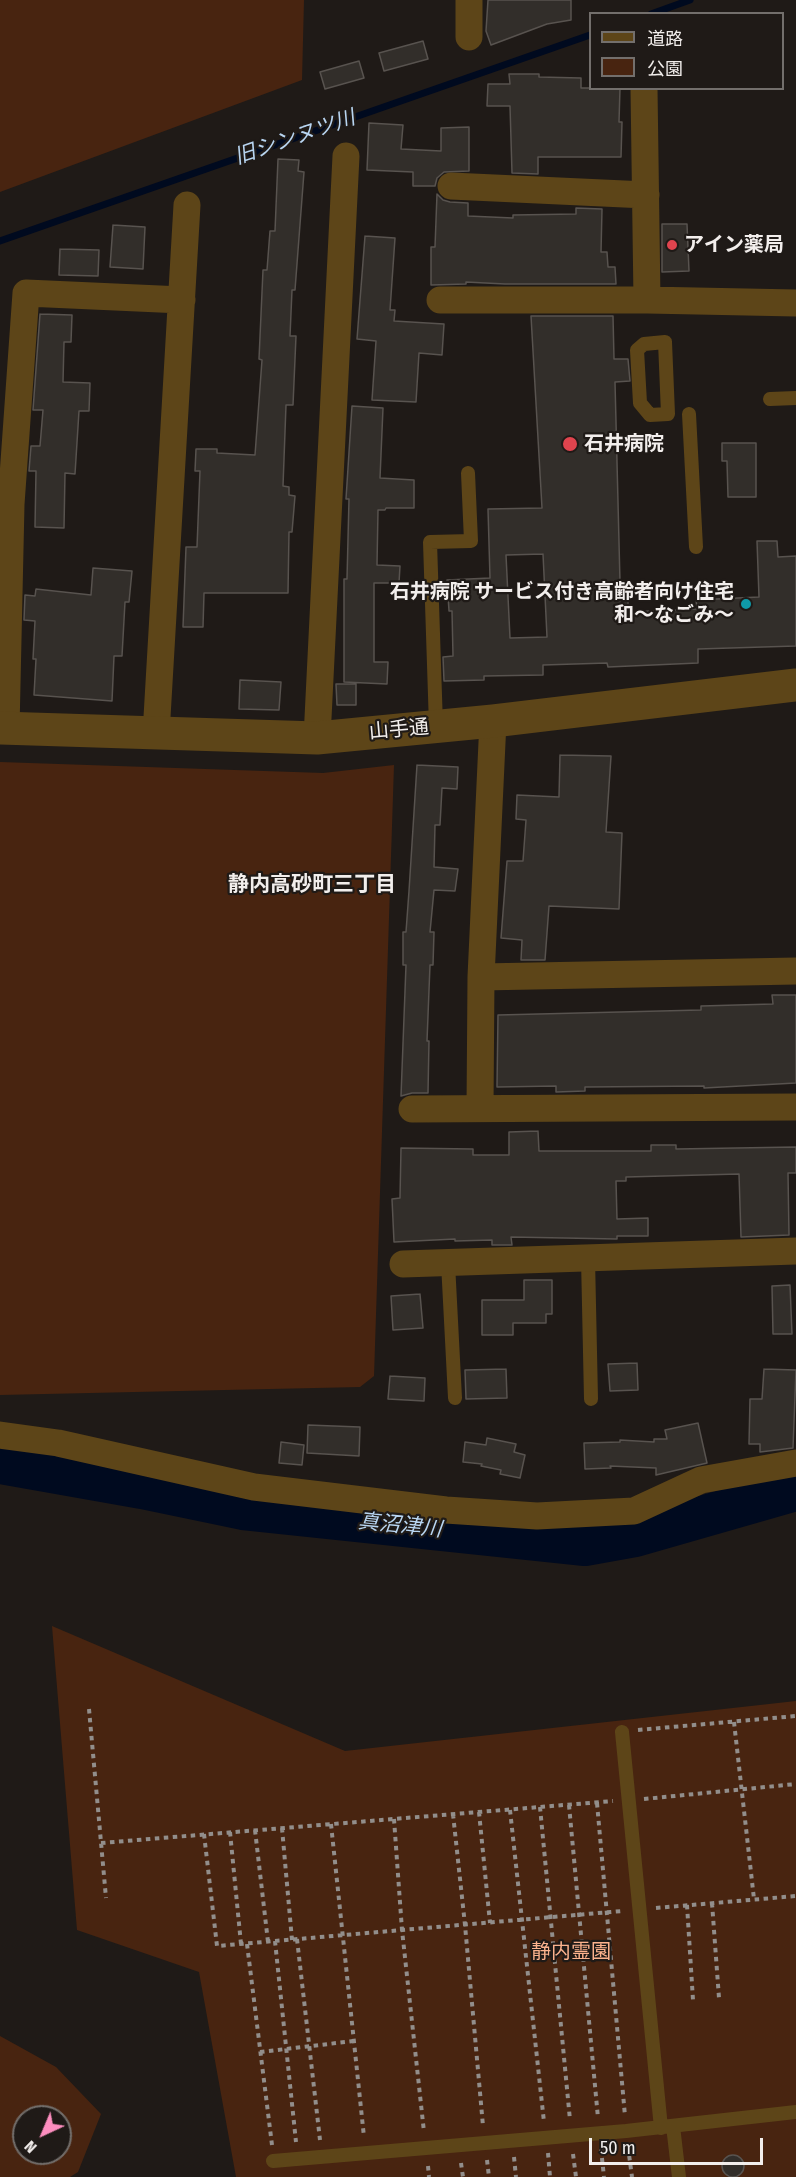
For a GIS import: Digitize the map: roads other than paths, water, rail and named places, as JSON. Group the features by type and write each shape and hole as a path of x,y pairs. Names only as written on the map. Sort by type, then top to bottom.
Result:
{"street":[{"path":"469,0 469,37"},
{"path":"644,90 647,300"},
{"path":"317,738 346,156"},
{"path":"452,186 646,195"},
{"path":"156,734 187,205"},
{"path":"3,728 8,426 26,293 182,300"},
{"path":"440,300 796,303"},
{"name":"山手通","path":"3,728 317,738 796,685"},
{"path":"480,1108 481,978 493,720"},
{"path":"481,978 796,971"},
{"path":"412,1110 796,1107"},
{"path":"403,1264 796,1251"},
{"path":"0,1435 58,1443 254,1487 446,1510 537,1516 634,1510 701,1480 796,1463"}],"lane":[{"path":"665,342 668,414 650,415 640,403 637,350 644,344 665,342"},
{"path":"770,399 796,398"},
{"path":"689,414 696,547"},
{"path":"436,726 430,542 471,541 468,473"},
{"path":"588,1258 591,1399"},
{"path":"448,1263 455,1398"},
{"path":"622,1732 640,1909 667,2127 679,2177"},
{"path":"273,2161 626,2131 796,2112"}],"waterway":[{"name":"旧シンヌツ川","path":"657,12 690,0"},
{"name":"旧シンヌツ川","path":"0,241 589,35"},
{"name":"真沼津川","path":"0,1463 142,1488 243,1509 585,1545 635,1536 796,1490"}],"place":[{"name":"アイン薬局","path":"672,245"},
{"name":"石井病院","path":"570,444"},
{"name":"石井病院 サービス付き高齢者向け住宅 和～なごみ～","path":"746,604"}],"district":[{"name":"静内高砂町三丁目","path":"312,885"}],"park label":[{"name":"静内霊園","path":"571,1952"}]}
